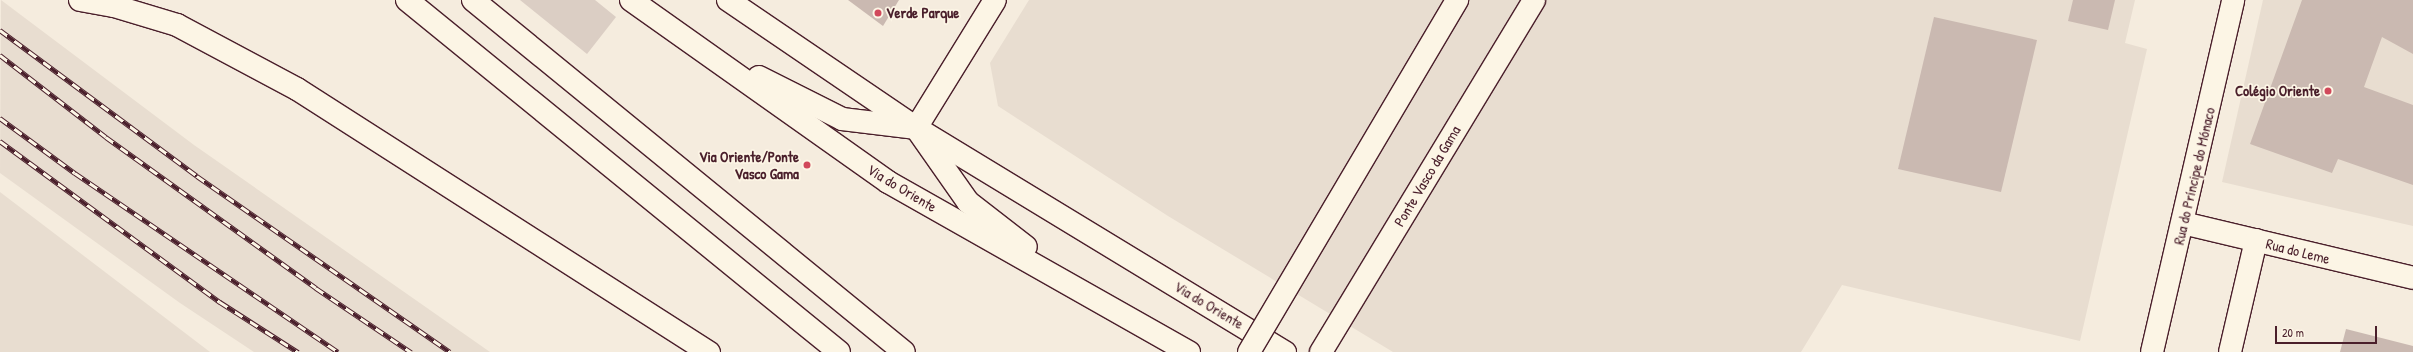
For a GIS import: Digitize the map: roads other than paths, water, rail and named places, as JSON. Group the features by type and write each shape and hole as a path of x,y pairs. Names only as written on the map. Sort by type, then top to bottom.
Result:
{"main road":[{"path":"80,0 114,6 177,25 297,89 709,352"},
{"path":"407,0 839,352"},
{"path":"474,0 904,352"},
{"name":"Via do Oriente","path":"631,0 888,182 1189,352"},
{"name":"Via do Oriente","path":"728,0 916,128 1286,352"},
{"path":"916,128 995,0"},
{"path":"1249,352 1457,0"},
{"name":"Ponte Vasco da Gama","path":"1321,352 1534,0"},
{"name":"Rua do Príncipe do Mónaco","path":"2152,352 2234,0"},
{"path":"694,44 842,119 916,128 968,202 1087,294"},
{"name":"Rua do Leme","path":"2183,223 2413,278"},
{"path":"2230,352 2256,240"}],"railway":[{"path":"0,30 197,176 450,352"},
{"path":"0,55 106,137 316,288 411,352"},
{"path":"0,118 75,173 338,352"},
{"path":"0,141 220,302 298,352"}],"place":[{"name":"Verde Parque","path":"878,13"},
{"name":"Colégio Oriente","path":"2328,91"},
{"name":"Via Oriente/Ponte Vasco Gama","path":"807,165"}]}
